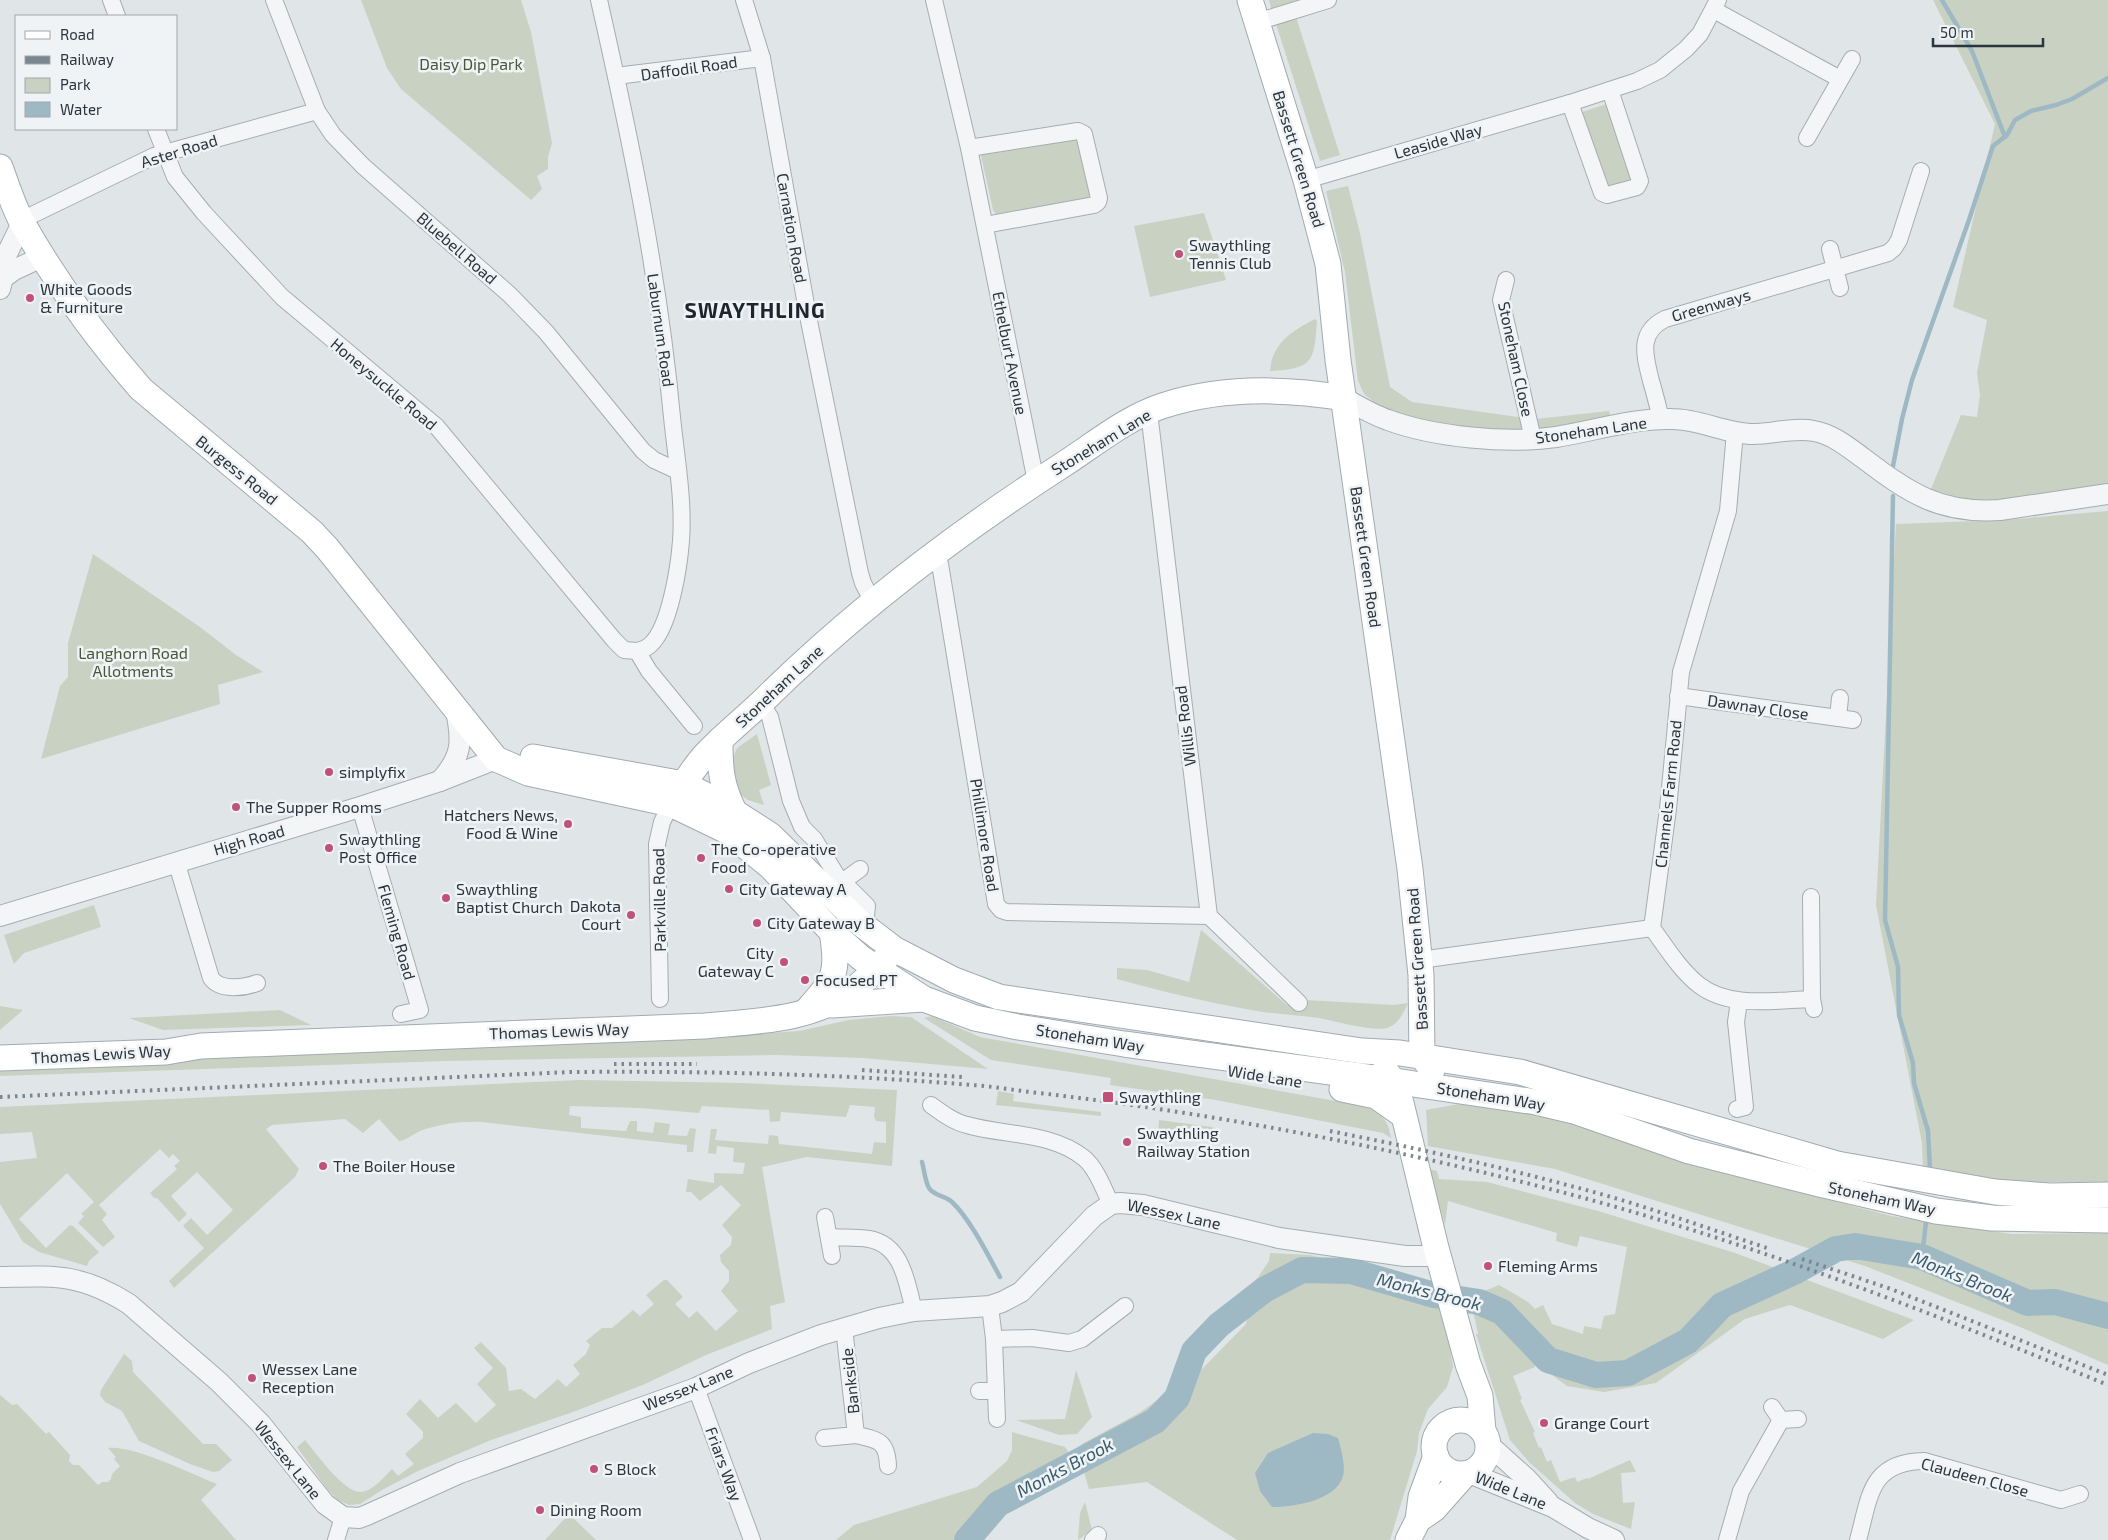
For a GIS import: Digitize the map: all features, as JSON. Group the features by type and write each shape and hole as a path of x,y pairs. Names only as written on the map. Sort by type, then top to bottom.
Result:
{"main road":[{"name":"Bassett Green Road","path":"1254,11 1321,230 1328,264 1344,398 1410,868 1420,960 1422,1056"},
{"name":"Burgess Road","path":"0,167 22,223 94,332 141,389 312,532 327,548 496,759"},
{"name":"Stoneham Lane","path":"678,794 701,759 720,740 787,677 873,602 1036,482 1118,429 1149,412 1184,400 1254,392 1313,393 1344,398"},
{"path":"720,740 722,782 724,791 734,811"},
{"name":"High Road","path":"496,759 526,756 678,794"},
{"name":"Stoneham Way","path":"678,794 734,811 770,835 863,915 894,949 946,976 999,996 1362,1051 1422,1056 1520,1072 1838,1164 1994,1192 2050,1196 2108,1195"},
{"name":"Stoneham Way","path":"678,794 754,851 786,881 832,932 876,969 924,999 993,1022 1124,1044 1536,1102 1574,1112 1690,1151 1936,1211 1992,1218 2108,1220"},
{"path":"816,1009 833,978 836,959 832,932"},
{"name":"Thomas Lewis Way","path":"0,1058 157,1053 201,1046 705,1026 776,1019 816,1009 855,989 894,949"},
{"path":"816,1009 924,999"},
{"name":"Thomas Lewis Way","path":"0,1043 166,1039 201,1046"},
{"name":"Wide Lane","path":"1124,1044 1165,1060 1356,1091 1376,1096 1403,1115"},
{"path":"1362,1051 1375,1061 1394,1082 1411,1138 1447,1288 1468,1364 1480,1396 1486,1438 1488,1453 1484,1462 1477,1469 1467,1473 1456,1474 1440,1464 1436,1456 1435,1439 1445,1425 1453,1421 1467,1420 1477,1425 1486,1438"},
{"path":"1422,1056 1435,1074 1452,1089"},
{"path":"1453,1421 1462,1399 1468,1364"},
{"path":"1413,1530 1421,1497 1436,1456"},
{"path":"1413,1530 1467,1473"}],"street":[{"path":"111,0 117,15"},
{"name":"Bluebell Road","path":"274,0 317,111 333,135 356,160 510,295 546,332 643,451 654,460 678,470"},
{"name":"Laburnum Road","path":"599,0 616,76 661,316 681,505 681,541 673,592 656,639 650,645 637,652"},
{"name":"Carnation Road","path":"744,0 762,58 808,316 860,573 873,602"},
{"name":"Ethelburt Avenue","path":"934,0 969,148 1036,482"},
{"name":"Bassett Green Road","path":"1254,11 1328,0"},
{"path":"1716,5 1840,79"},
{"name":"Leaside Way","path":"1306,180 1570,103 1610,90 1660,70 1675,60 1700,34 1716,5"},
{"name":"Daffodil Road","path":"616,76 762,58"},
{"path":"1807,138 1852,59"},
{"path":"1570,103 1602,193 1607,195 1637,187 1640,182 1610,90"},
{"name":"Aster Road","path":"22,223 32,215 154,156 317,111"},
{"name":"Honeysuckle Road","path":"156,130 175,177 187,194 282,297 436,427 614,640 624,650 637,652"},
{"path":"969,148 1078,131 1084,134 1099,198 1098,202 1094,205 985,225"},
{"name":"Greenways","path":"1661,419 1646,357 1645,345 1651,329 1658,322 1888,253 1899,240 1921,170"},
{"path":"1,283 3,262 22,223"},
{"path":"1830,249 1840,288"},
{"path":"1,283 44,256"},
{"name":"Stoneham Close","path":"1506,280 1501,300 1533,439"},
{"name":"Stoneham Lane","path":"1344,398 1380,417 1401,425 1471,437 1533,439 1661,419 1690,421 1735,432 1754,434 1805,430 1827,435 1843,443 1892,480 1921,498 1963,509 2000,510 2108,494"},
{"name":"Willis Road","path":"1149,412 1209,916"},
{"name":"Channels Farm Road","path":"1652,928 1668,809 1681,672 1728,511 1735,432"},
{"name":"Phillimore Road","path":"936,554 940,564 996,904 1001,910 1007,912 1209,916"},
{"path":"637,652 649,671 694,726"},
{"name":"Dawnay Close","path":"1678,696 1846,719 1840,698"},
{"path":"761,703 770,717 790,801 802,827 814,839 863,915"},
{"path":"440,781 454,764 458,754 460,737 456,710"},
{"name":"High Road","path":"0,916 176,861 360,807 440,781 496,759"},
{"name":"Parkville Road","path":"660,999 657,844 662,822 678,794"},
{"name":"Fleming Road","path":"360,807 420,1010 401,1014"},
{"path":"176,861 211,978 215,984 220,986 248,987 257,983"},
{"path":"842,882 860,869"},
{"path":"1420,960 1652,928 1676,961 1699,985 1720,997 1739,1001 1813,1004 1811,897"},
{"path":"1209,916 1299,1003"},
{"path":"1737,1109 1745,1107 1736,1022 1739,1001"},
{"path":"931,1105 942,1114 967,1125 1025,1134 1066,1147 1085,1159 1111,1204"},
{"name":"Wessex Lane","path":"0,1277 60,1276 82,1280 113,1294 129,1304 219,1382 269,1433 325,1504 343,1517 359,1518 460,1473 696,1388 749,1363 821,1335 914,1311 990,1306 1002,1302 1021,1292 1094,1216 1111,1204 1132,1203 1143,1205 1279,1238 1405,1256 1439,1256"},
{"path":"825,1217 832,1256"},
{"path":"830,1237 870,1239 882,1244 894,1253 905,1276 914,1311"},
{"path":"990,1306 994,1339 997,1418"},
{"path":"994,1339 1032,1338 1069,1344 1082,1339 1098,1337 1125,1306"},
{"name":"Bankside","path":"844,1328 856,1435"},
{"name":"Friars Way","path":"696,1388 752,1540"},
{"path":"978,1391 996,1391"},
{"path":"1727,1540 1740,1491 1776,1413 1798,1419"},
{"name":"Bankside","path":"824,1438 856,1435 876,1440 884,1445 888,1466"},
{"name":"Wide Lane","path":"1486,1438 1554,1507"},
{"name":"Claudeen Close","path":"1858,1540 1873,1485 1888,1468 1906,1461 1924,1461 2061,1500 2080,1494"},
{"name":"Wide Lane","path":"1467,1473 1554,1507 1588,1528 1614,1540"},
{"path":"336,1540 343,1517"}],"green space":[{"name":"Daisy Dip Park","path":"361,0 521,0 531,32 552,143 548,157 548,169 537,176 542,189 531,200 401,89 387,68"},
{"path":"1269,0 1310,0 1272,12"},
{"path":"1933,0 2108,0 2108,486 1988,506 1931,489 1961,415 1977,417 1980,395 1977,373 1987,320 1953,307 1995,124"},
{"path":"1296,17 1340,155 1320,161 1276,24"},
{"path":"1607,104 1632,181 1612,189 1607,186 1582,112"},
{"path":"1079,138 1091,192 1089,199 996,214 993,210 981,155"},
{"path":"1348,186 1360,233 1390,387 1412,402 1525,418 1528,435 1409,420 1379,406 1364,394 1358,381 1345,272 1326,191"},
{"name":"Swaythling Tennis Club","path":"1204,213 1226,280 1150,297 1134,226"},
{"path":"1315,319 1317,321 1315,345 1309,360 1295,368 1270,371 1279,345 1291,333"},
{"path":"1609,411 1612,422 1539,432 1536,419"},
{"path":"2108,511 2108,1182 2034,1182 1978,1178 1923,1167 1922,1143 1876,905 1896,524 2004,520"},
{"name":"Langhorn Road Allotments","path":"93,554 263,672 218,685 220,704 41,759 60,686 68,677 68,643"},
{"path":"757,734 771,785 759,790 764,805 748,800 736,791 732,760 737,748"},
{"path":"94,905 101,927 24,953 14,964 4,935"},
{"path":"1201,930 1287,1005 1306,1000 1394,1005 1408,1003 1400,1018 1394,1024 1387,1028 1373,1029 1319,1018 1268,1013 1234,1007 1117,979 1117,968 1147,970 1189,982"},
{"path":"0,1006 23,1010 0,1030"},
{"path":"280,1010 311,1025 163,1030 129,1018"},
{"path":"890,1016 911,1017 988,1069 863,1058 777,1055 445,1061 0,1076 0,1066 645,1041 799,1031 849,1020"},
{"path":"932,1016 980,1037 1369,1107 1384,1120 1391,1138 1383,1133 1216,1100 1110,1085 1111,1078 991,1060 924,1018"},
{"path":"580,1080 742,1083 897,1090 892,1166 807,1157 762,1167 785,1302 770,1306 772,1329 706,1355 645,1384 573,1412 491,1440 418,1471 360,1504 349,1505 338,1500 327,1489 297,1447 305,1440 339,1480 354,1491 361,1492 370,1489 392,1469 398,1476 414,1464 405,1454 423,1438 423,1432 406,1414 420,1399 438,1418 456,1403 476,1423 496,1405 477,1384 493,1368 474,1348 481,1342 506,1368 509,1391 521,1389 535,1399 558,1379 566,1387 580,1374 573,1365 586,1354 590,1345 586,1341 602,1328 612,1328 633,1310 640,1316 654,1304 646,1295 664,1280 667,1280 683,1297 675,1304 689,1318 697,1311 716,1331 738,1311 721,1291 729,1281 729,1271 721,1262 720,1255 731,1245 732,1237 722,1225 741,1205 721,1185 700,1201 691,1192 686,1192 688,1179 714,1183 714,1173 743,1174 745,1163 733,1162 734,1148 717,1146 716,1154 708,1153 711,1129 717,1129 715,1140 768,1144 769,1135 778,1136 779,1144 872,1154 874,1142 886,1143 886,1122 876,1121 874,1117 875,1107 850,1105 846,1117 781,1112 780,1121 770,1122 769,1110 702,1106 699,1113 640,1108 570,1106 569,1115 581,1117 581,1128 626,1131 630,1121 637,1121 637,1131 653,1133 655,1122 670,1124 668,1135 687,1136 690,1128 696,1129 693,1152 687,1152 687,1145 482,1122 435,1126 399,1141 379,1119 363,1133 345,1119 272,1125 266,1129 299,1169 295,1177 174,1288 169,1281 204,1248 183,1226 191,1218 207,1235 233,1210 197,1172 171,1196 187,1214 179,1222 150,1193 177,1169 174,1166 180,1161 173,1154 169,1158 160,1149 99,1205 107,1214 102,1220 115,1237 103,1247 78,1223 84,1216 81,1214 94,1202 67,1173 19,1219 46,1248 70,1225 73,1226 99,1252 89,1261 87,1266 39,1252 23,1242 0,1204 0,1162 37,1158 32,1132 0,1134 0,1107"},
{"path":"998,1091 1014,1094 1013,1101 1101,1112 1101,1116 996,1105"},
{"path":"1459,1104 1535,1114 1587,1126 1749,1179 1891,1216 2012,1234 2108,1233 2108,1365 2020,1327 1865,1266 1555,1169 1428,1146 1426,1110"},
{"path":"1159,1120 1212,1127 1215,1129 1213,1139 1165,1131 1163,1139 1158,1139"},
{"path":"1429,1169 1437,1171 1439,1179 1487,1182 1598,1211 1735,1253 1914,1320 1883,1339 1790,1305 1745,1319 1656,1383 1604,1392 1567,1386 1536,1363 1535,1367 1513,1376 1522,1399 1520,1400 1535,1432 1533,1433 1539,1448 1541,1447 1547,1462 1551,1460 1560,1482 1575,1477 1577,1482 1588,1479 1630,1460 1636,1472 1621,1473 1623,1503 1635,1502 1631,1529 1593,1514 1575,1503 1529,1462 1510,1440 1476,1334 1478,1334 1470,1297 1499,1285 1528,1302 1535,1309 1543,1305 1552,1324 1583,1334 1584,1326 1601,1329 1604,1316 1615,1314 1627,1247 1580,1236 1577,1247 1556,1241 1557,1233 1448,1201 1445,1225"},
{"path":"1270,1253 1310,1255 1376,1271 1431,1281 1449,1340 1453,1367 1447,1387 1428,1409 1419,1433 1417,1451 1390,1540 1237,1540 1147,1482 1089,1489 1077,1449 1082,1444 1139,1413 1203,1368 1246,1324 1250,1289 1269,1261"},
{"path":"124,1354 132,1361 133,1372 203,1444 216,1444 232,1460 219,1471 213,1472 190,1464 139,1441 122,1411 105,1402 100,1395 101,1390"},
{"path":"1076,1370 1092,1417 1077,1434 1059,1435 1016,1420 1065,1419"},
{"path":"0,1395 12,1405 17,1404 46,1434 49,1432 70,1455 69,1461 73,1465 79,1465 98,1485 102,1482 108,1482 112,1474 120,1466 114,1459 116,1457 108,1448 119,1448 147,1455 217,1484 201,1500 236,1540 0,1540"},
{"path":"1012,1432 1065,1447 1069,1453 994,1495 955,1540 836,1540 854,1525 977,1487 1007,1461 1012,1450"},
{"path":"1085,1502 1092,1530 1078,1540 1080,1513"},
{"path":"569,1514 596,1540 545,1540"}],"water":[{"path":"1313,1433 1328,1434 1338,1438 1344,1468 1339,1485 1323,1497 1313,1501 1291,1506 1272,1507 1260,1491 1255,1473 1268,1453"}],"waterway":[{"path":"1942,0 1972,51 2005,137"},
{"path":"1893,466 1912,380 1969,220 1993,146 2007,135 2015,120 2031,111 2072,99 2108,78"},
{"path":"1893,496 1885,920 1898,967 1899,1015 1913,1063 1914,1083 1928,1131 1930,1169"},
{"path":"922,1162 931,1191 949,1200 959,1209 1000,1277"},
{"path":"1922,1257 1926,1222"},
{"name":"Monks Brook","path":"967,1540 998,1504 1155,1421 1177,1398 1194,1351 1219,1325 1264,1290 1302,1270 1351,1271 1434,1295 1479,1302 1502,1312 1548,1360 1596,1375 1628,1373 1688,1341 1722,1305 1794,1272 1836,1249 1855,1246 1922,1257 2028,1303 2055,1302 2108,1316"},
{"path":"1094,1442 1099,1450"}],"railway":[{"path":"614,1064 697,1064"},
{"path":"862,1070 962,1077"},
{"path":"0,1097 571,1072 623,1072 778,1074 932,1082 984,1086 1106,1101 1239,1122 1372,1147 1504,1177 1638,1213 1706,1234 1842,1281 2108,1385"},
{"path":"1330,1131 1538,1177 1618,1199 1767,1248"},
{"path":"1802,1259 1891,1289 2108,1375"}],"place":[{"name":"Swaythling Tennis Club","path":"1179,254"},
{"name":"White Goods & Furniture","path":"30,298"},
{"name":"simplyfix","path":"329,772"},
{"name":"The Supper Rooms","path":"236,807"},
{"name":"Hatchers News, Food & Wine","path":"568,824"},
{"name":"Swaythling Post Office","path":"329,848"},
{"name":"The Co-operative Food","path":"701,858"},
{"name":"City Gateway A","path":"729,889"},
{"name":"Swaythling Baptist Church","path":"446,898"},
{"name":"Dakota Court","path":"631,915"},
{"name":"City Gateway B","path":"757,923"},
{"name":"City Gateway C","path":"784,962"},
{"name":"Focused PT","path":"805,980"},
{"name":"Swaythling","path":"1108,1097"},
{"name":"Swaythling Railway Station","path":"1127,1142"},
{"name":"The Boiler House","path":"323,1166"},
{"name":"Fleming Arms","path":"1488,1266"},
{"name":"Wessex Lane Reception","path":"252,1378"},
{"name":"Grange Court","path":"1544,1423"},
{"name":"S Block","path":"594,1469"},
{"name":"Dining Room","path":"540,1510"}],"district":[{"name":"SWAYTHLING","path":"755,311"}]}
